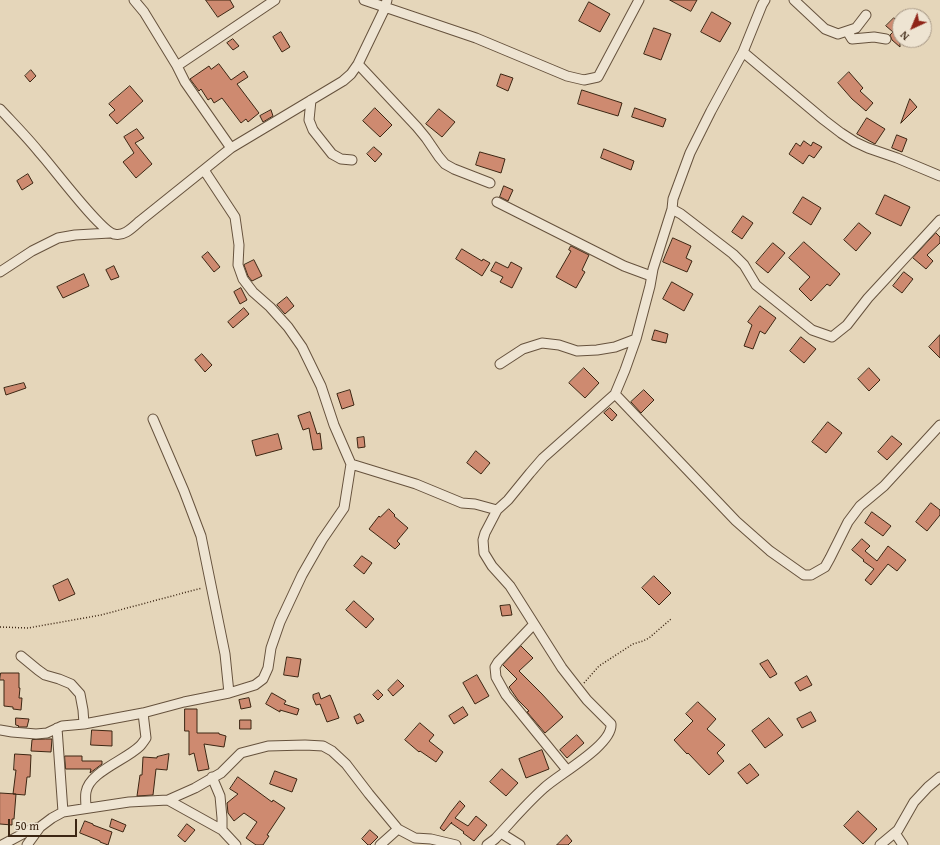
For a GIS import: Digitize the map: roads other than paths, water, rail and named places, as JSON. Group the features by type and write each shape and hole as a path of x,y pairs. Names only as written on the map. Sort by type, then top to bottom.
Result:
{"street":[{"path":"134,0 144,12 185,82 231,148"},
{"path":"177,66 275,0"},
{"path":"364,0 386,4 476,38 566,76 584,80 598,77 639,0"},
{"path":"487,845 501,833 545,787 592,753 607,737 611,724 587,700 562,668 510,586 492,566 484,553 483,540 485,533 497,510 508,500 543,458 615,394 636,339 650,286 652,269 672,209 673,199 690,153 743,52 765,0"},
{"path":"794,0 825,29 838,34 856,28 866,16"},
{"path":"0,272 32,251 58,238 75,235 110,233 120,234 130,229 231,148 343,81 358,64 386,4"},
{"path":"847,31 852,39 874,37 886,39"},
{"path":"743,52 824,120 855,142 940,176"},
{"path":"358,64 417,127 438,157 445,164 490,183"},
{"path":"311,100 309,120 313,130 332,154 341,159 352,160"},
{"path":"0,109 39,152 87,210 110,233"},
{"path":"0,730 36,734 47,733 62,726 84,724 143,713 184,702 229,693 255,685 263,679 268,668 271,648 280,622 302,575 322,540 344,508 352,464 334,425 320,386 302,347 288,327 270,307 253,292 243,279 238,265 238,245 235,217 204,170"},
{"path":"497,202 624,266 651,276"},
{"path":"672,209 681,214 733,254 744,265 756,285 812,330 832,337 847,325 868,298 940,220"},
{"path":"500,364 523,349 542,343 559,345 577,351 615,347 636,339"},
{"path":"615,394 736,521 770,551 804,575 811,575 825,567 848,522 860,506 884,486 940,425"},
{"path":"153,419 202,536 225,654 229,693"},
{"path":"352,464 416,484 462,503 475,504 497,510"},
{"path":"534,624 498,662 495,667 496,677 506,695 567,770"},
{"path":"21,656 46,675 71,684 80,694 84,724"},
{"path":"86,808 86,792 95,777 139,746 146,738 143,713"},
{"path":"57,728 63,812"},
{"path":"27,845 40,827 63,812 129,802 168,800 221,773 241,753 268,746 323,746 332,751 346,764 398,829 415,838 431,839 456,845"},
{"path":"880,845 895,833 901,826 914,802 940,777"},
{"path":"212,778 220,796 222,830"},
{"path":"168,800 222,830 236,845"},
{"path":"2,845 30,830 40,827"},
{"path":"380,845 398,829"},
{"path":"501,833 520,845"},
{"path":"895,833 902,845"}]}
